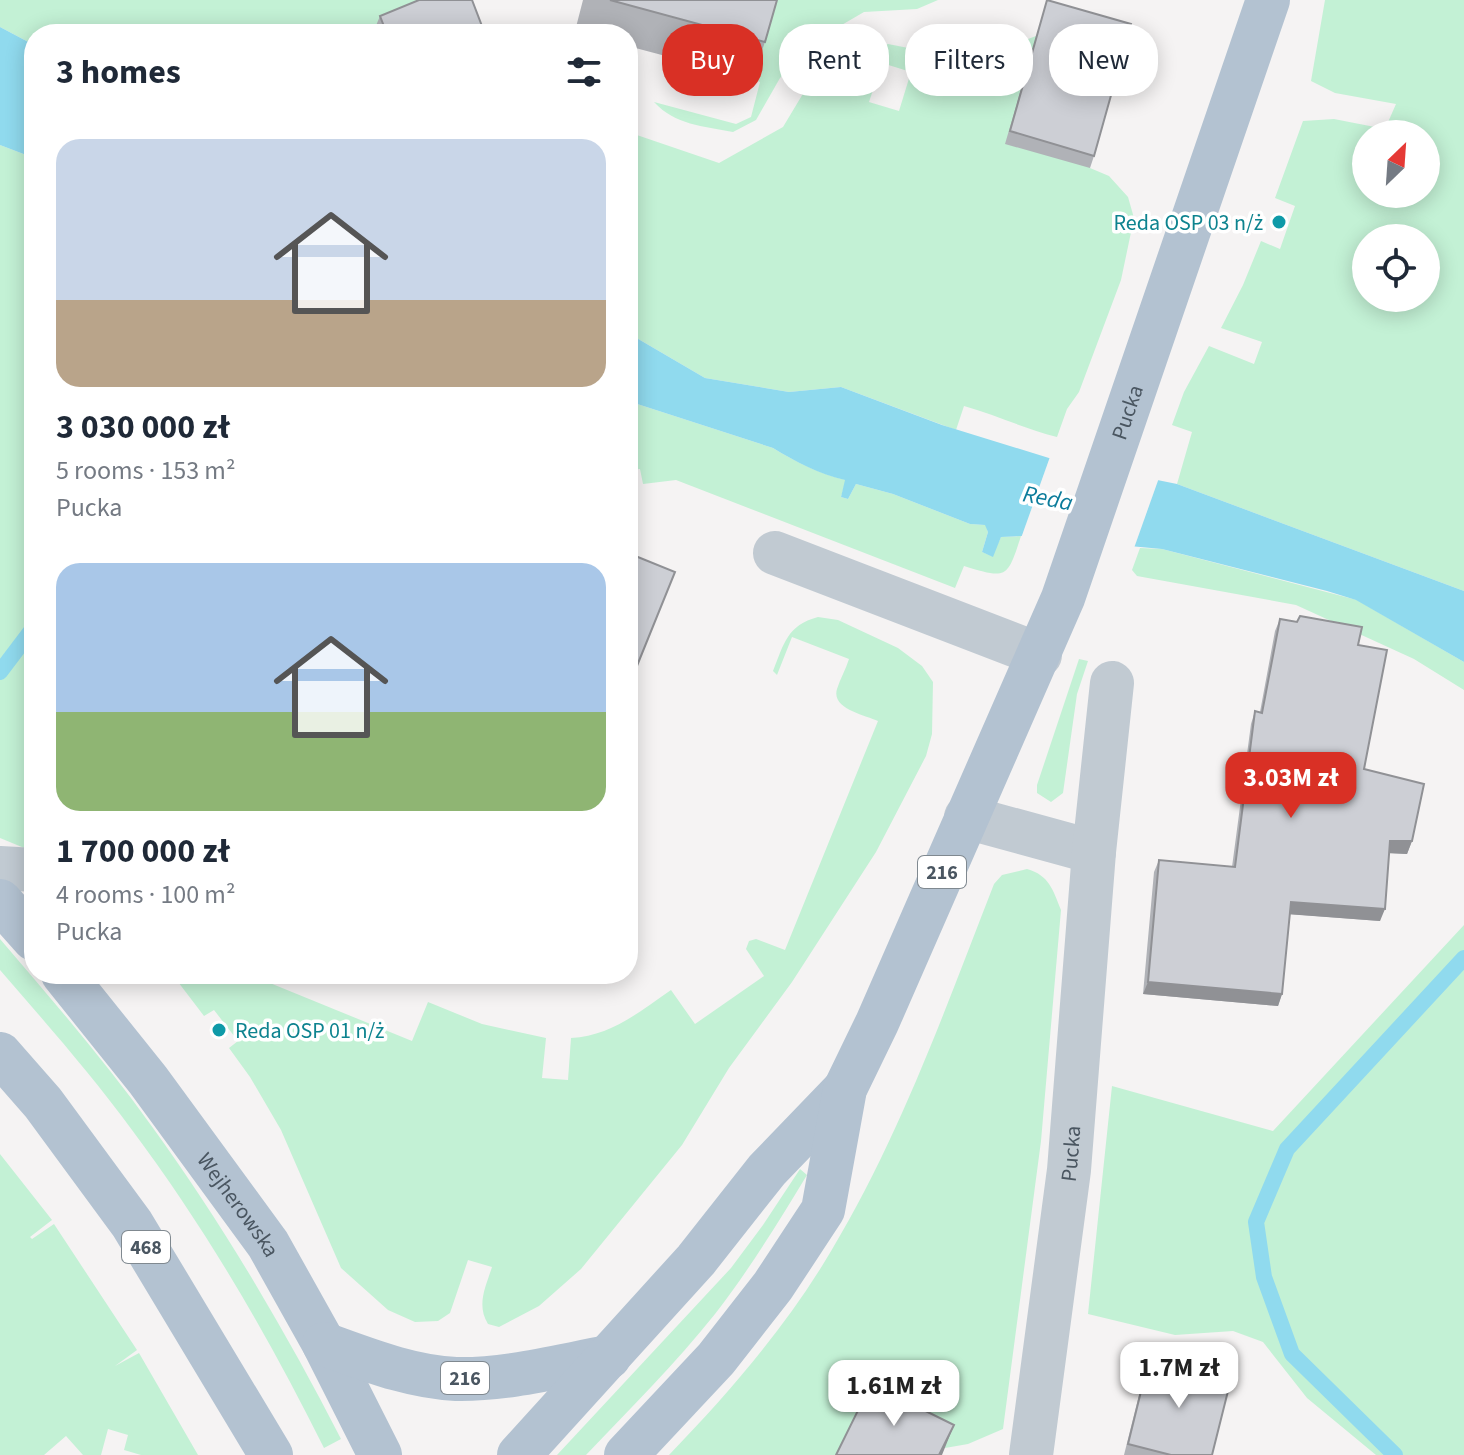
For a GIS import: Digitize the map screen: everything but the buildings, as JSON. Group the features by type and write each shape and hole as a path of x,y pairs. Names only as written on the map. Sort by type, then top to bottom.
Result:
{"main road":[{"name":"Pucka","path":"626,1455 716,1359 773,1286 823,1210 845,1089 1040,655 1268,0"},
{"path":"0,901 24,928"},
{"name":"Wejherowska","path":"71,984 148,1080 268,1244 324,1344 380,1455"},
{"name":"468","path":"0,1054 43,1103 132,1224 271,1455"},
{"name":"Pucka","path":"519,1455 696,1260 767,1170 845,1089"},
{"name":"216","path":"324,1344 393,1368 453,1379 491,1378 609,1357"}],"lane":[{"path":"775,553 1040,655"},
{"name":"Pucka","path":"1031,1455 1069,1170 1094,852 1112,683"},
{"path":"966,817 1094,852"},
{"path":"0,868 24,869"}],"green space":[{"path":"0,0 418,0 394,11 380,24 24,24 24,40 0,27"},
{"path":"773,0 938,0 917,9 864,12 843,24 779,24 779,80 756,120 733,132 680,120 654,102 736,124 751,117 756,96 763,96 763,38"},
{"path":"1325,0 1464,0 1464,591 1177,484 1192,432 1172,425 1184,392 1209,346 1254,364 1262,342 1221,328 1261,241 1280,249 1295,206 1275,198 1303,121 1334,119 1352,123 1352,208 1440,208 1440,120 1389,120 1396,104 1335,93 1311,81"},
{"path":"1036,36 1049,68 1049,96 1061,96 1090,168 1109,176 1128,197 1134,218 1121,280 1079,392 1067,409 1057,437 964,406 956,430 841,387 789,392 705,378 638,339 638,135 719,163 783,127 802,96 871,96 869,102 899,111 905,92 905,96 1033,96 1033,37"},
{"path":"889,44 905,47 905,70 889,65"},
{"path":"0,145 24,154 24,630 0,662"},
{"path":"638,404 773,448 808,467 846,480 841,497 848,499 856,484 893,494 970,524 986,525 988,532 982,552 992,556 1001,537 1021,536 1012,561 1003,572 989,573 964,566 955,588 676,480 643,484"},
{"path":"1140,548 1162,549 1357,600 1464,662 1464,690 1414,659 1296,605 1137,576 1132,570"},
{"path":"818,617 838,620 898,648 922,666 933,682 932,734 926,756 876,852 792,982 729,1068 682,1145 581,1269 539,1306 499,1327 488,1324 483,1310 483,1296 492,1267 468,1260 450,1313 438,1321 415,1322 388,1310 341,1268 281,1130 229,1048 238,1041 214,1010 204,1016 180,984 272,984 412,1041 428,1002 482,1024 546,1038 542,1078 568,1080 571,1038 612,1028 671,990 695,1024 764,976 746,949 749,941 756,939 785,950 878,721 839,702 837,689 849,659 792,637 777,675 773,671 788,637 799,625"},
{"path":"24,647 24,848 0,838 0,679"},
{"path":"1079,659 1088,661 1077,694 1063,793 1051,802 1037,793 1037,785"},
{"path":"1027,869 1045,879 1061,910 1041,1141 1003,1429 968,1444 945,1448 862,1408 839,1455 669,1455 750,1365 822,1266 873,1175 917,1080 994,884 1002,875"},
{"path":"1464,925 1464,1455 1376,1455 1307,1398 1263,1342 1233,1331 1175,1335 1088,1314 1112,1086 1273,1131"},
{"path":"0,939 24,967 24,984 38,984 98,1056 205,1203 253,1280 341,1439 324,1448 259,1325 185,1206 132,1130 68,1048 0,970"},
{"path":"0,1154 52,1220 30,1237 32,1239 54,1224 137,1350 115,1366 139,1353 198,1455 141,1455 124,1450 128,1435 108,1429 101,1455 83,1455 66,1436 44,1455 0,1455"},
{"path":"800,1169 807,1175 740,1280 700,1333 586,1455 557,1455 731,1268"}],"water":[{"path":"0,27 24,40 24,154 0,145"},
{"name":"Reda","path":"638,339 705,378 789,392 841,387 942,425 1049,458 1177,484 1464,591 1464,662 1356,600 1162,549 1021,536 1001,537 993,557 982,552 988,532 985,525 970,524 893,494 856,484 848,499 841,497 845,480 808,467 773,448 638,404"}],"pier":[{"path":"1051,454 1160,475 1133,551 1020,541"}],"waterway":[{"path":"0,672 24,640"},
{"path":"1395,1455 1292,1354 1264,1277 1256,1222 1287,1149 1464,958"}],"place":[{"name":"Reda OSP 03 n/ż","path":"1279,222"},
{"name":"Reda OSP 01 n/ż","path":"219,1030"}]}
